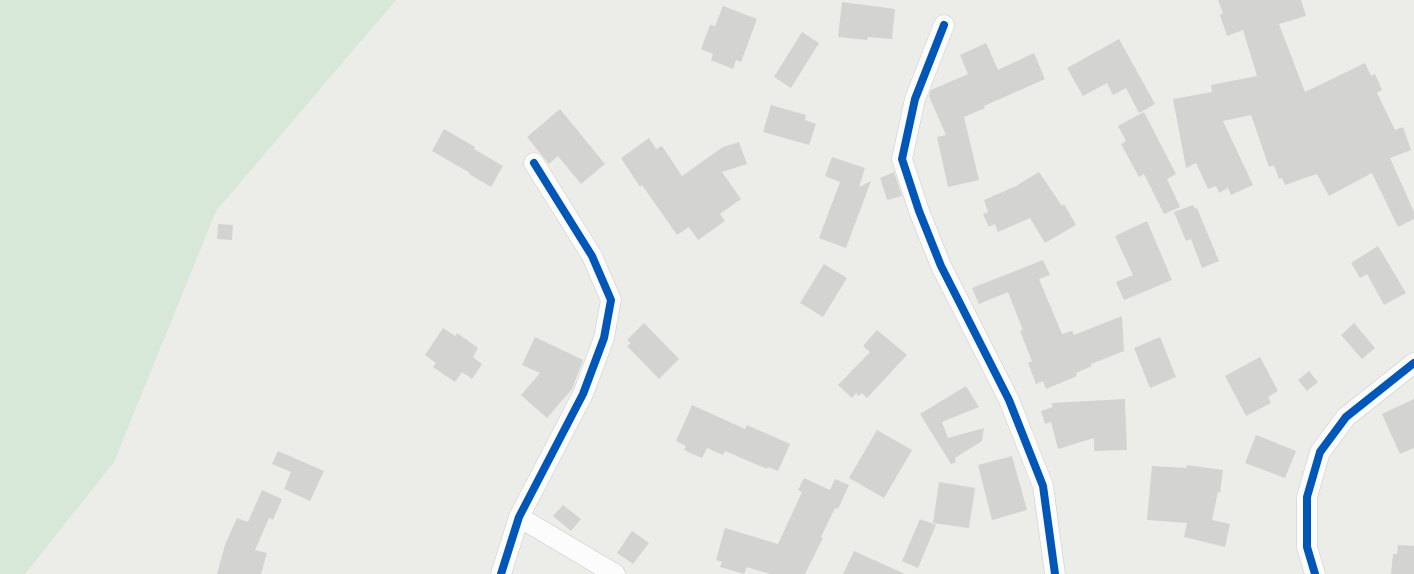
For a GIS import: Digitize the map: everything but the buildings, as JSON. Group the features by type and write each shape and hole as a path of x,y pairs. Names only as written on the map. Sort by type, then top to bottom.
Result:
{"street":[{"path":"944,25 915,99 902,159 940,266 975,330 1009,400 1043,486 1055,574"},
{"path":"501,574 519,517 583,394 604,338 611,300 592,256 534,163"},
{"path":"1315,574 1307,547 1307,497 1320,452 1346,417 1414,363"},
{"path":"519,517 615,574"}],"green space":[{"path":"0,0 396,0 216,211 114,462 25,574 0,574"}],"cycle path":[{"path":"944,25 915,99 902,159 919,211 941,266 1009,400 1043,486 1055,574"},
{"path":"501,574 519,517 583,394 604,338 611,300 592,256 534,163"},
{"path":"1315,574 1307,547 1307,497 1320,452 1346,417 1414,363"}]}
